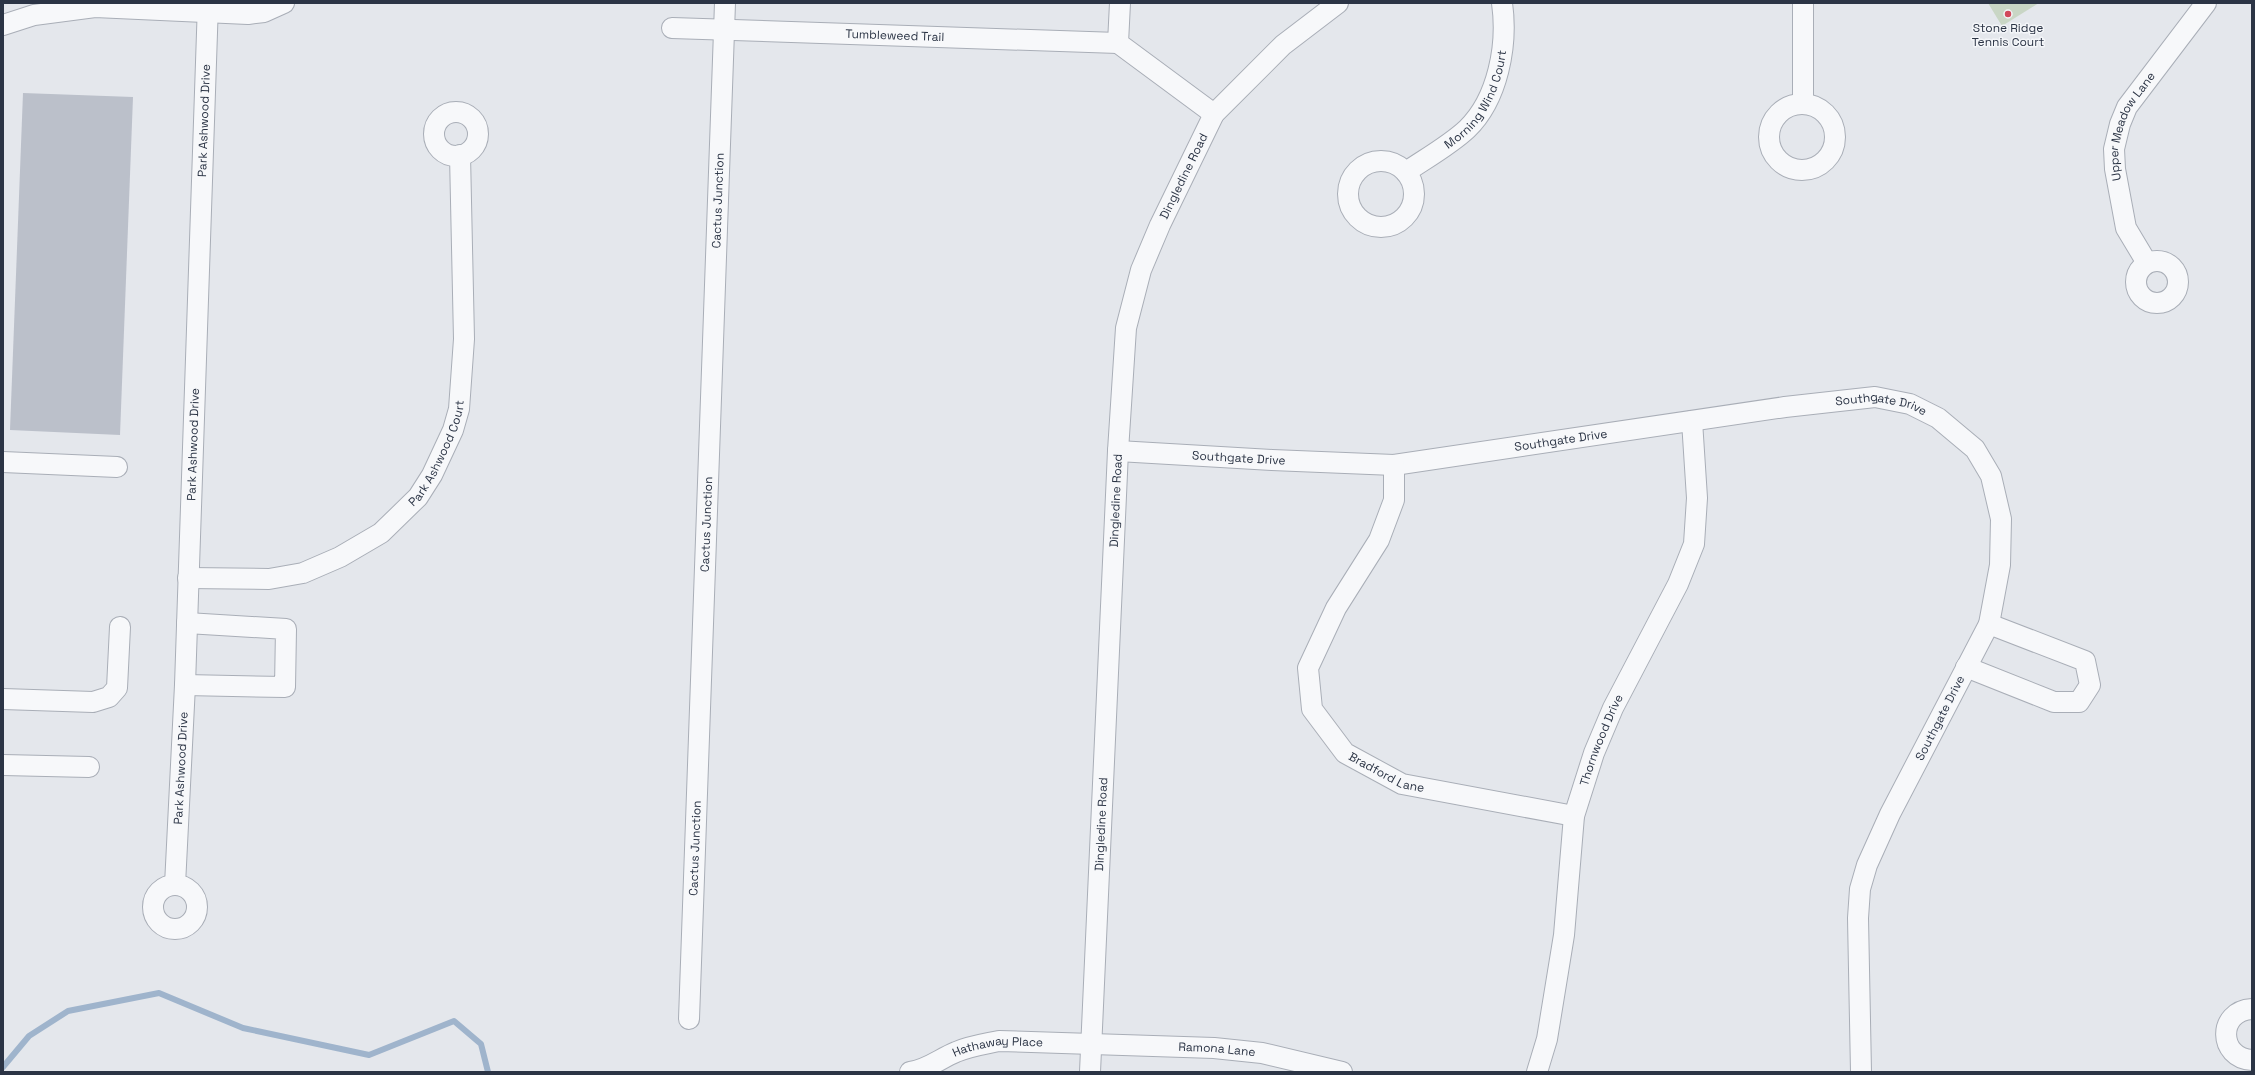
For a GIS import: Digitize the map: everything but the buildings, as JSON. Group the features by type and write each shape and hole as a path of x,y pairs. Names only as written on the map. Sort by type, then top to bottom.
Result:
{"street":[{"path":"3,25 34,15 76,6 208,8 264,12 284,3"},
{"name":"Cactus Junction","path":"689,1019 725,3"},
{"path":"1120,3 1118,43 1214,114"},
{"name":"Dingledine Road","path":"1090,1072 1090,1043 1118,451 1126,328 1141,270 1160,225 1214,114 1283,45 1338,3"},
{"name":"Morning Wind Court","path":"1406,172 1467,129 1487,103 1500,62 1504,20 1502,3"},
{"path":"1803,3 1803,104"},
{"name":"Upper Meadow Lane","path":"2147,263 2126,228 2118,189 2114,149 2127,107 2206,3"},
{"name":"Park Ashwood Drive","path":"175,885 185,685 208,8"},
{"name":"Tumbleweed Trail","path":"672,28 723,31 1118,43"},
{"name":"Park Ashwood Court","path":"188,578 269,579 303,573 340,557 381,533 418,496 432,476 453,430 459,409 464,339 460,155"},
{"name":"Southgate Drive","path":"1118,451 1394,465 1692,421 1875,397 1910,404 1938,418 1975,450 1990,476 1997,495 2001,518 2000,565 1989,624 1890,814 1867,865 1862,883 1858,918 1862,1072"},
{"name":"Thornwood Drive","path":"1537,1072 1547,1039 1564,935 1574,816 1594,753 1613,708 1678,584 1694,544 1698,498 1692,421"},
{"path":"3,462 117,467"},
{"name":"Bradford Lane","path":"1394,465 1394,500 1379,540 1336,608 1308,668 1312,709 1346,753 1402,784 1574,816"},
{"path":"185,685 285,686 286,629 187,623"},
{"path":"1966,667 2054,702 2079,702 2090,685 2084,661 1989,624"},
{"path":"3,699 93,702 109,697 117,688 120,627"},
{"path":"3,766 89,767"},
{"path":"2252,1009 2243,1010 2233,1016 2227,1026 2225,1035 2231,1050 2238,1056 2252,1060"},
{"name":"Hathaway Place","path":"910,1072 919,1071 956,1052 973,1046 999,1041 1090,1043"},
{"name":"Ramona Lane","path":"1090,1043 1245,1051 1342,1072"}],"green space":[{"name":"Stone Ridge Tennis Court","path":"1988,3 2039,3 2002,26"}],"waterway":[{"path":"3,1067 29,1036 68,1011 159,993 243,1028 369,1055 454,1021 481,1044 488,1072"}],"place":[{"name":"Stone Ridge Tennis Court","path":"2008,14"}]}
